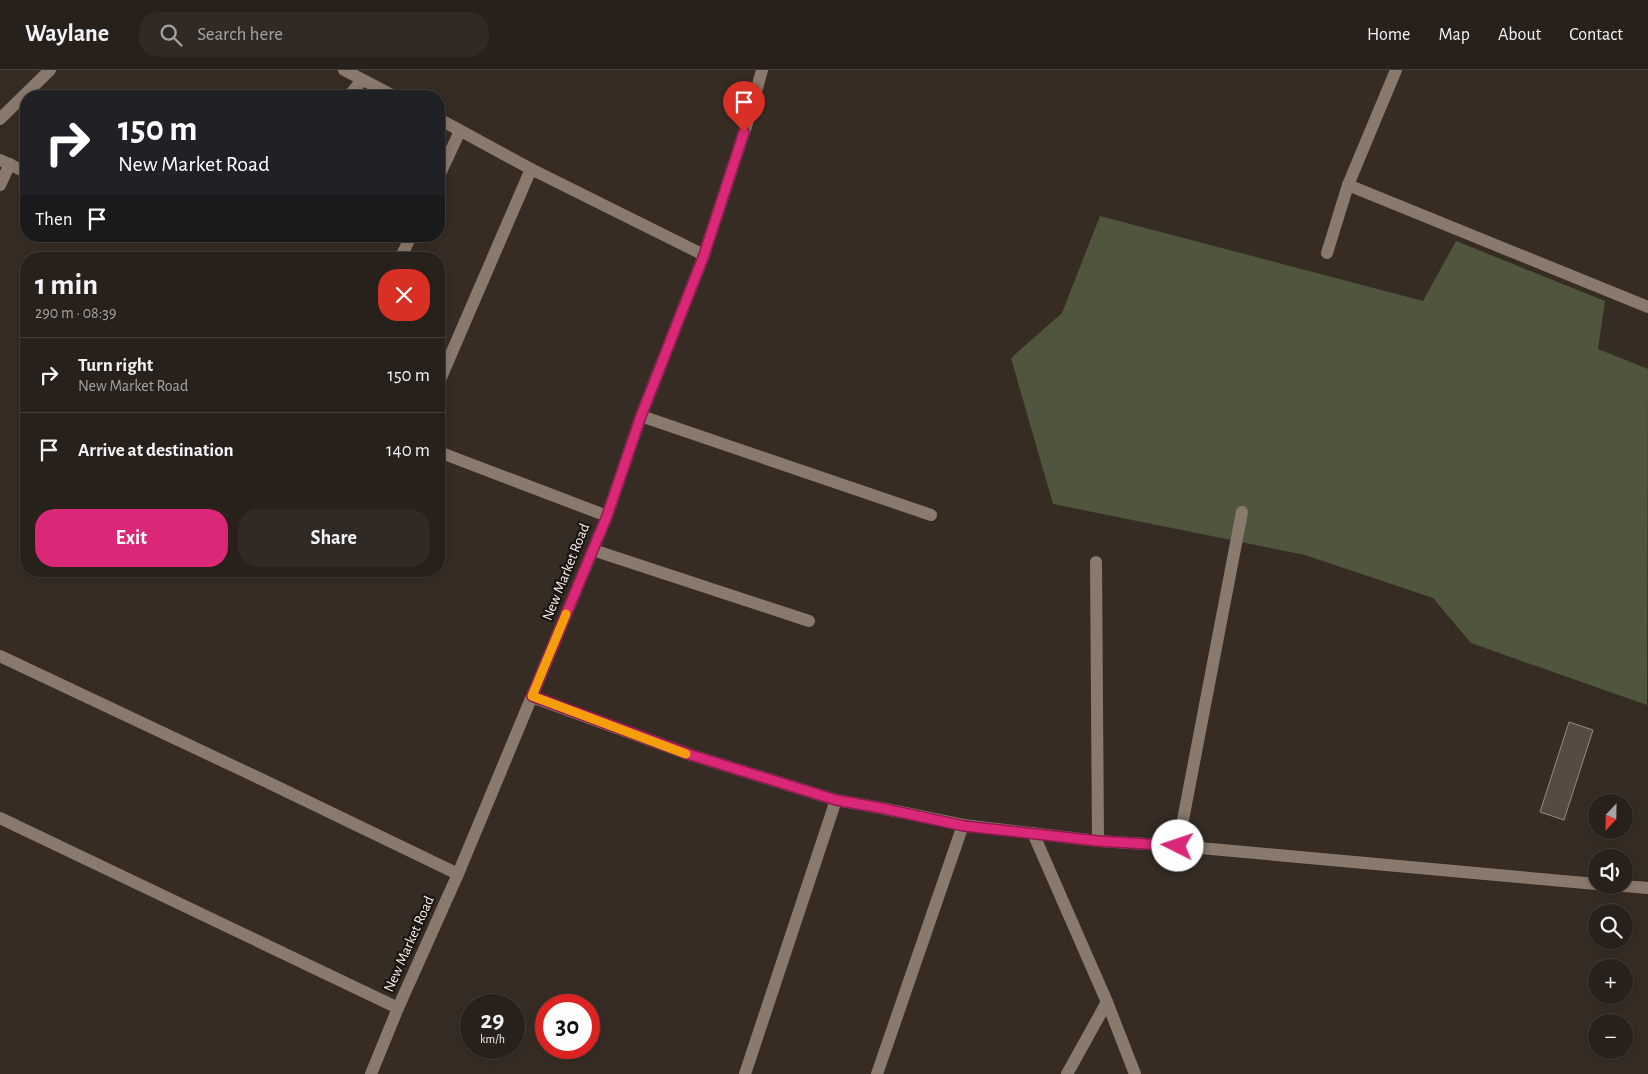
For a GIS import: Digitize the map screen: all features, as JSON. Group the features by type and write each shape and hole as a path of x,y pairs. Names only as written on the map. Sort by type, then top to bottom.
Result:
{"street":[{"path":"30,90 50,70"},
{"path":"344,70 382,90"},
{"name":"New Market Road","path":"370,1074 458,874 594,550 641,416 704,255 750,114 762,70"},
{"path":"1327,254 1348,185 1396,70"},
{"path":"354,90 362,80"},
{"path":"0,119 20,99"},
{"path":"445,123 704,255"},
{"path":"445,163 460,130"},
{"path":"0,185 5,162 20,169"},
{"path":"445,368 531,168"},
{"path":"1348,185 1648,307"},
{"path":"641,416 931,515"},
{"path":"445,454 607,516"},
{"path":"1178,846 1242,512"},
{"path":"594,550 809,621"},
{"path":"1096,562 1098,841"},
{"path":"0,656 458,874"},
{"path":"532,696 691,755 836,800 964,826 1098,841 1178,846 1588,883"},
{"path":"745,1074 836,800"},
{"path":"0,818 398,1008"},
{"path":"876,1074 964,826"},
{"path":"1033,833 1107,1002 1135,1074"},
{"path":"1633,887 1648,888"},
{"path":"1067,1074 1107,1002"}],"green space":[{"path":"1100,216 1423,301 1456,241 1605,301 1598,349 1648,369 1647,705 1471,643 1433,598 1305,555 1053,504 1011,358 1062,313"}],"building":[{"path":"1569,722 1593,730 1564,820 1540,812"}],"slow traffic":[{"path":"566,614 532,696 686,754"}],"route":[{"path":"744,132 704,255 641,416 607,516 532,696 691,755 836,800 964,826 1098,841 1178,846"}]}
